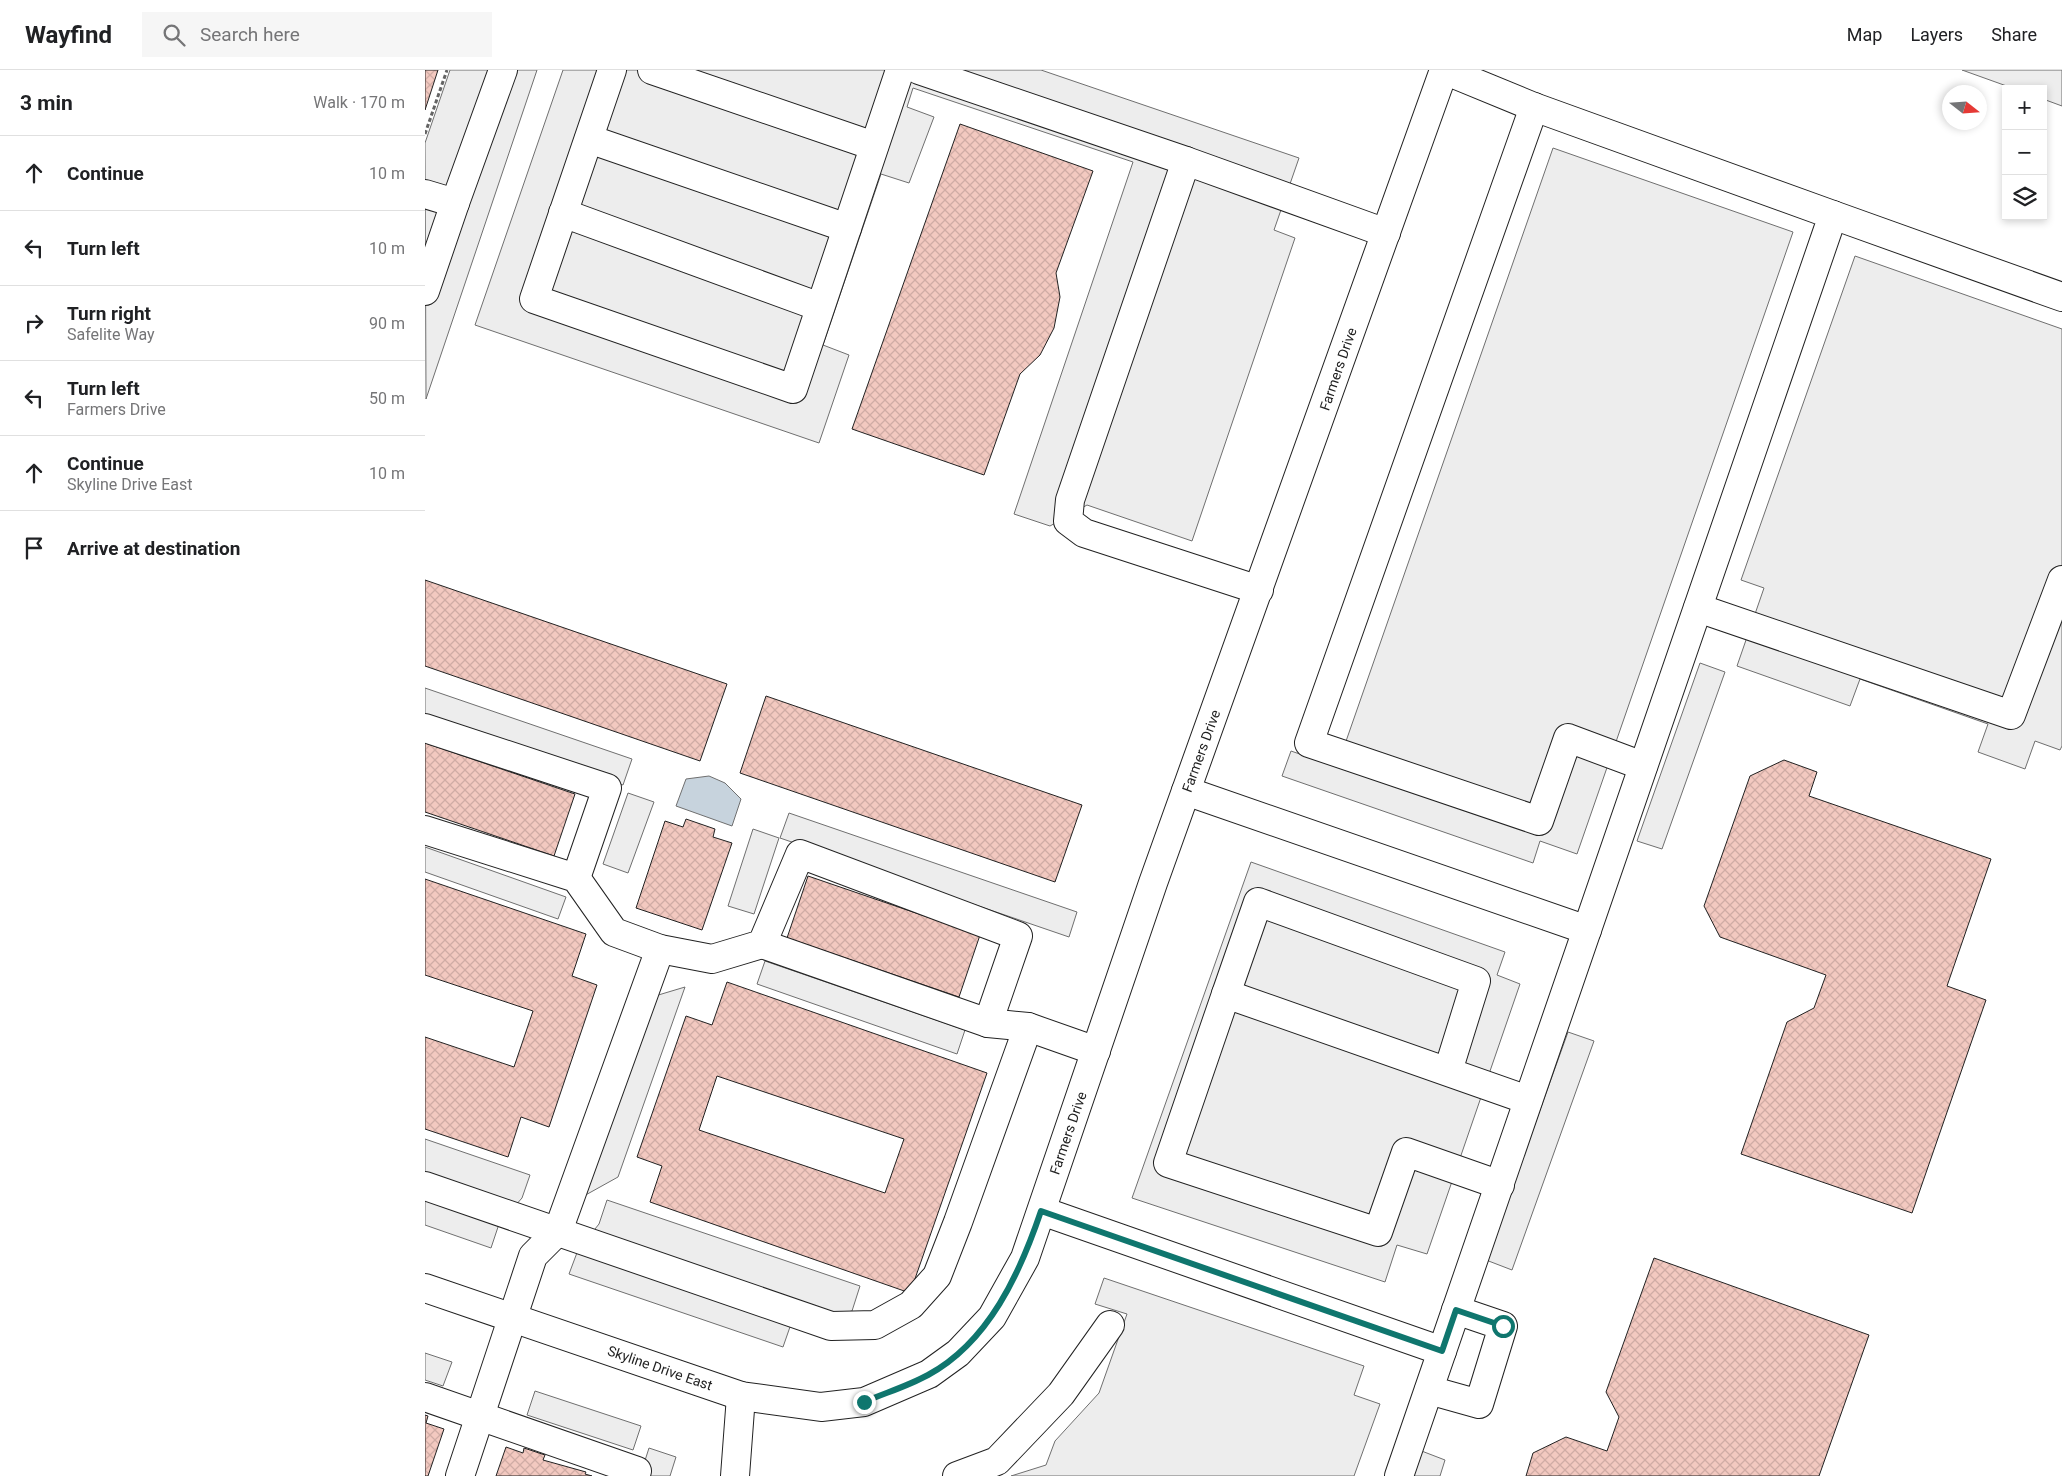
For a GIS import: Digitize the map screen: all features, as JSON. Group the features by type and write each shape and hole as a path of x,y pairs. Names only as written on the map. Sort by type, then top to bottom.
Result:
{"street":[{"path":"425,291 430,259 455,203 503,70"},
{"path":"612,70 534,299 793,389 900,70"},
{"path":"652,70 874,146"},
{"path":"919,70 1186,161 1386,233"},
{"path":"1444,70 1534,107 2062,296"},
{"name":"Farmers Drive","path":"899,1387 929,1374 958,1353 992,1317 1025,1258 1186,791 1444,70"},
{"path":"1534,107 1309,742 1539,821 1567,738 1643,766"},
{"path":"589,139 847,228"},
{"path":"1186,161 1070,500 1068,521 1084,533 1259,590"},
{"path":"425,194 455,203"},
{"path":"563,213 820,307"},
{"path":"1399,1476 1833,215"},
{"path":"1698,608 2011,716 2062,580"},
{"path":"425,728 607,788 576,878"},
{"path":"1186,791 1587,930"},
{"path":"425,830 576,878 614,932 661,949 712,958 762,944 988,1023 1027,1027 1096,1051"},
{"path":"762,944 800,854 1018,936 988,1023"},
{"path":"1448,1071 1476,981 1258,902 1168,1163 1378,1232 1406,1152 1499,1185"},
{"path":"460,1476 533,1256 558,1231 661,949"},
{"path":"1226,994 1528,1100"},
{"path":"425,1186 831,1326 875,1325 911,1305 937,1276 1027,1027"},
{"path":"1041,1211 1442,1351"},
{"name":"Skyline Drive East","path":"425,1288 741,1396 821,1407 864,1402 899,1387"},
{"path":"1429,1390 1479,1404 1503,1326 1456,1310"},
{"path":"957,1476 997,1461 1061,1394 1110,1325"},
{"path":"735,1476 741,1396"},
{"path":"425,1397 637,1470"}],"path":[{"path":"425,134 447,70"}],"shaded area":[{"path":"450,70 537,70 426,399 425,143"},
{"path":"563,70 1041,70 1299,158 1274,230 1295,238 1192,541 1087,505 1050,526 1014,514 1133,162 913,88 907,107 934,117 909,183 881,174 823,345 849,355 819,443 475,325"},
{"path":"1962,70 2062,70 2062,106 2047,100 2047,85 2004,85"},
{"path":"1553,148 1793,232 1577,854 1540,841 1533,863 1282,776 1291,751 1337,767"},
{"path":"1855,256 2062,329 2062,746 2060,750 2035,741 2025,769 1978,752 1988,724 1860,679 1850,706 1737,666 1764,588 1741,580"},
{"path":"1700,663 1725,672 1662,849 1637,841"},
{"path":"425,688 632,759 623,785 425,717"},
{"path":"709,776 725,783 741,799 732,826 676,806 686,779"},
{"path":"628,793 654,802 628,873 603,864"},
{"path":"789,813 1077,912 1069,937 780,838"},
{"path":"753,829 779,838 754,914 728,906"},
{"path":"425,847 566,897 558,919 425,872"},
{"path":"1251,862 1505,952 1497,975 1520,984 1427,1254 1397,1245 1385,1282 1132,1198"},
{"path":"765,961 965,1030 957,1054 757,984"},
{"path":"685,987 618,1177 582,1197 655,996"},
{"path":"1568,1032 1594,1041 1512,1270 1486,1260"},
{"path":"425,1139 530,1175 522,1198 499,1224 491,1248 425,1225"},
{"path":"607,1200 860,1286 852,1311 791,1324 783,1347 569,1274 578,1250 599,1224"},
{"path":"1104,1278 1364,1366 1354,1395 1380,1404 1354,1476 1011,1476 1046,1465 1055,1441 1099,1393 1127,1314 1095,1304"},
{"path":"425,1353 452,1362 443,1386 425,1380"},
{"path":"535,1391 641,1426 633,1450 527,1415"},
{"path":"649,1448 676,1457 670,1476 640,1476"},
{"path":"1419,1450 1445,1460 1440,1476 1410,1476"}],"building":[{"path":"425,70 438,70 425,110"},
{"path":"960,124 1093,171 1056,273 1060,297 1054,328 1040,355 1020,374 984,475 852,429"},
{"path":"425,580 727,684 700,761 425,666"},
{"path":"766,696 1082,805 1055,882 740,773"},
{"path":"425,743 575,794 554,856 425,812"},
{"path":"1784,760 1817,772 1809,796 1991,859 1947,986 1986,1000 1912,1213 1741,1154 1787,1022 1814,1008 1826,975 1720,937 1704,906 1750,776"},
{"path":"686,819 715,829 713,837 732,843 702,930 636,908 665,821 683,827"},
{"path":"808,876 980,935 959,997 787,938"},
{"path":"425,879 586,934 572,976 597,985 549,1127 521,1117 508,1157 425,1129 425,1037 514,1067 533,1011 425,975"},
{"path":"727,982 987,1073 910,1293 650,1202 662,1166 637,1157 686,1016 712,1025","holes":["717,1076 904,1139 885,1193 699,1130"]},
{"path":"1654,1258 1869,1335 1819,1476 1526,1476 1533,1453 1566,1437 1607,1451 1619,1417 1606,1392"},
{"path":"425,1415 428,1416 426,1423 444,1429 428,1476 425,1476"},
{"path":"506,1447 523,1453 524,1448 545,1455 543,1460 586,1472 585,1474 592,1476 496,1476"}],"route":[{"path":"864,1402 929,1374 958,1353 992,1317 1025,1258 1041,1211 1442,1351 1456,1310 1503,1326"}]}
